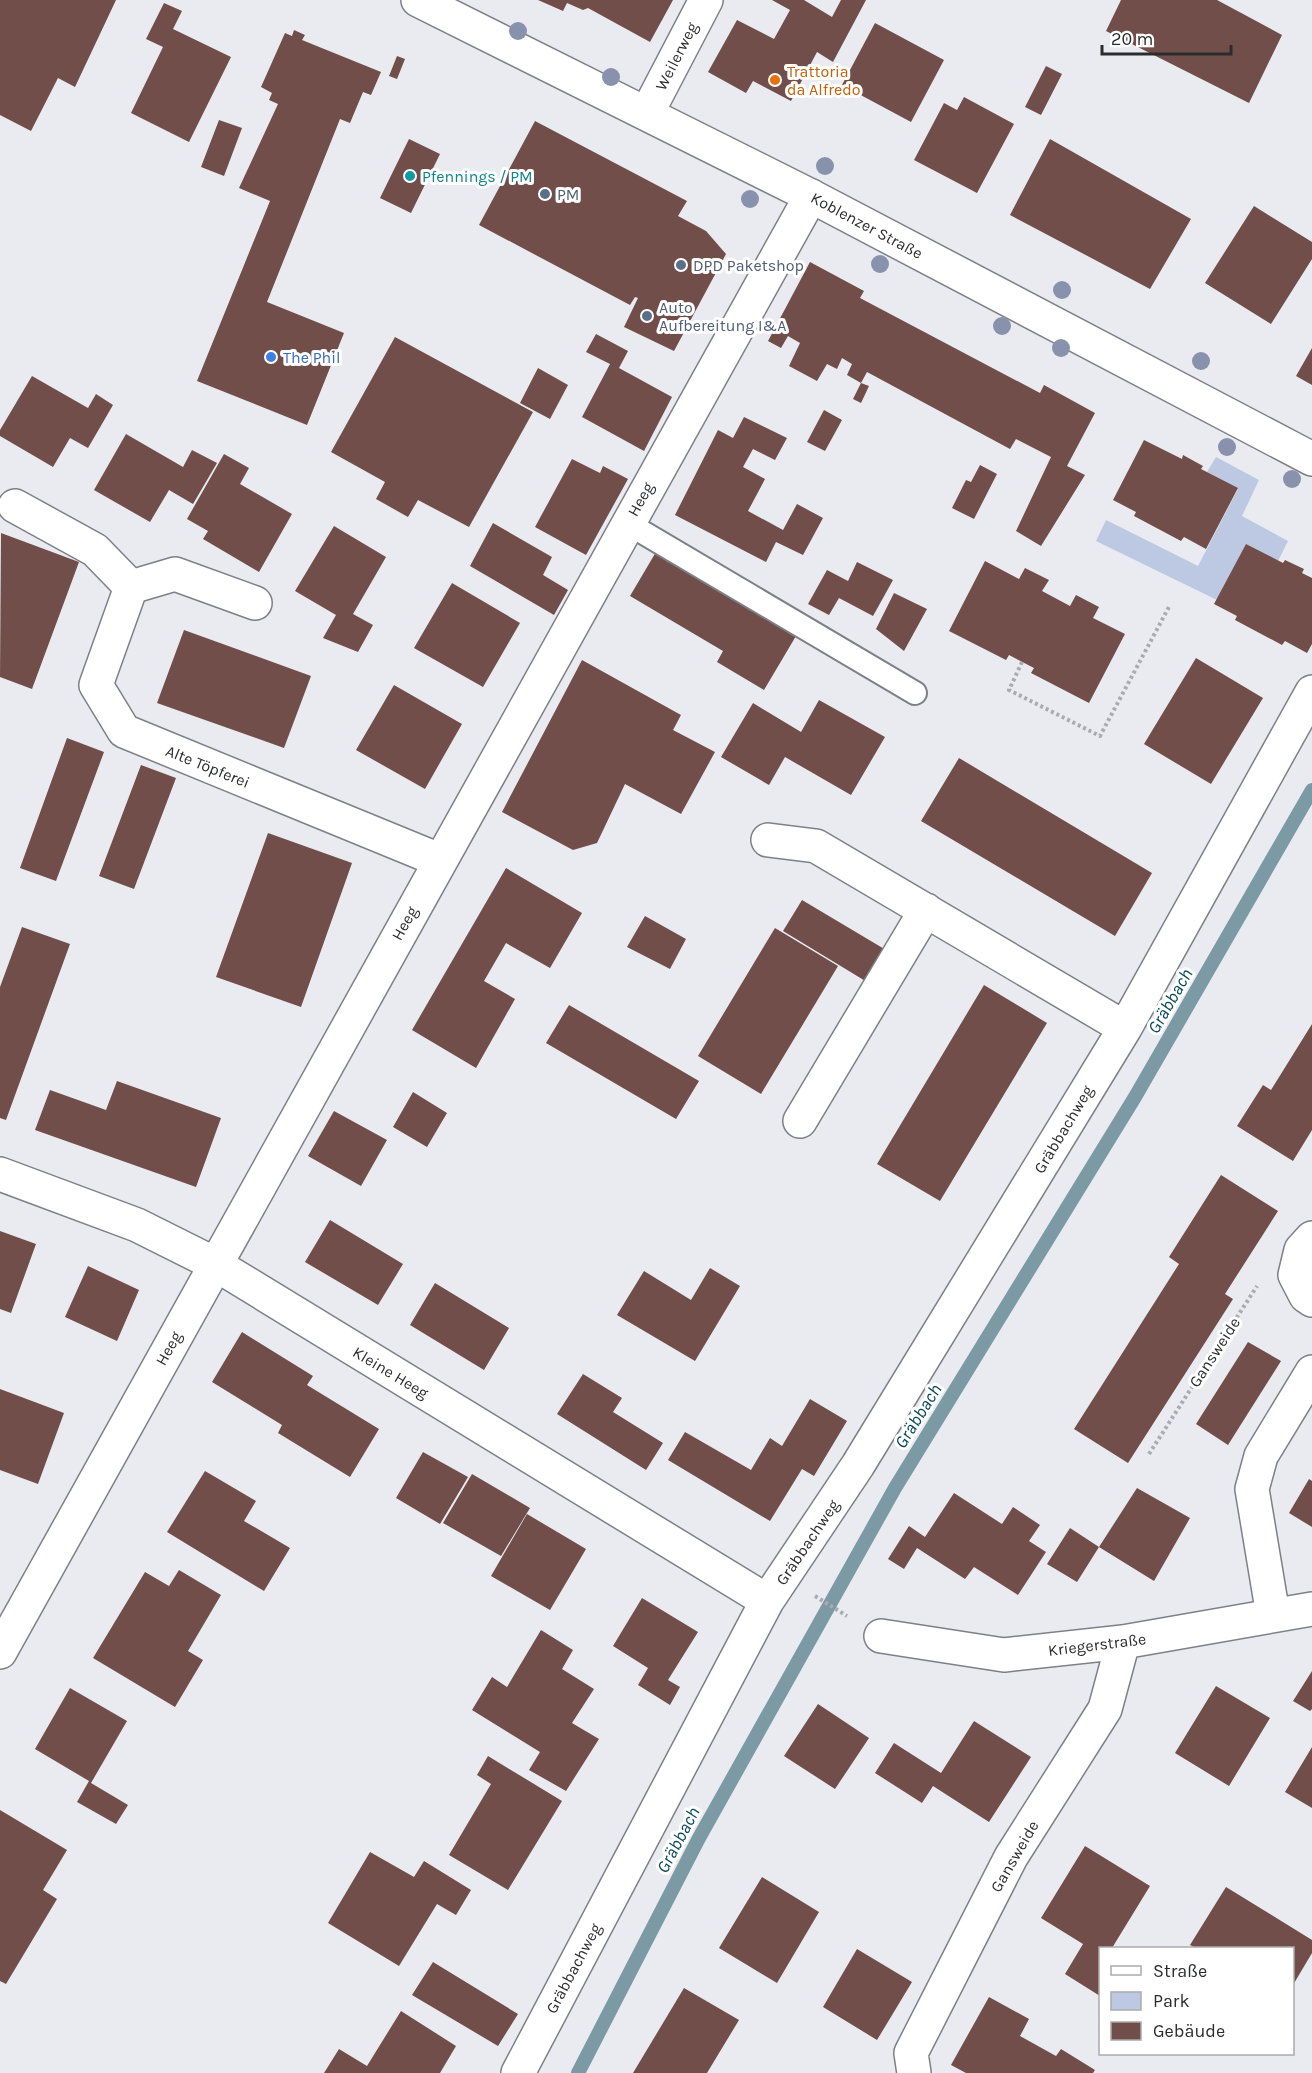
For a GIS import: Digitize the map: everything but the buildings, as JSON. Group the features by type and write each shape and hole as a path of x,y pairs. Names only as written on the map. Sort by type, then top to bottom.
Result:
{"street":[{"name":"Koblenzer Straße","path":"418,0 811,195 1312,459"},
{"name":"Weilerweg","path":"647,112 706,0"},
{"name":"Heeg","path":"0,1652 811,195"},
{"path":"15,506 95,550 131,587 175,574 255,603"},
{"name":"Alte Töpferei","path":"131,587 96,685 124,731 439,860"},
{"name":"Gräbbachweg","path":"518,2073 775,1589 858,1465 1125,1028 1312,692"},
{"path":"768,840 816,846 1125,1028"},
{"path":"800,1121 926,910"},
{"name":"Kleine Heeg","path":"0,1174 137,1225 215,1264 775,1589"},
{"path":"1303,1288 1301,1250 1312,1238"},
{"path":"1273,1615 1254,1508 1253,1481 1261,1456 1312,1372"},
{"name":"Kriegerstraße","path":"881,1636 1004,1655 1123,1642 1312,1609"},
{"name":"Gansweide","path":"914,2073 911,2052 1011,1857 1105,1709 1123,1642"}],"lane":[{"path":"627,522 915,693"}],"path":[{"path":"1022,662 1009,690 1100,736 1170,605"},
{"name":"Gansweide","path":"1149,1454 1263,1277 1303,1288"},
{"path":"775,1589 881,1636"}],"green space":[{"path":"1216,457 1259,480 1242,516 1288,541 1278,561 1246,544 1217,600 1096,541 1106,520 1198,566 1238,489 1207,472"}],"waterway":[{"name":"Gräbbach","path":"578,2073 699,1838 895,1488 1135,1097 1312,790"}],"place":[{"name":"Trattoria da Alfredo","path":"775,80"},
{"name":"Pfennings / PM","path":"410,176"},
{"name":"PM","path":"545,194"},
{"name":"DPD Paketshop","path":"681,265"},
{"name":"Auto Aufbereitung I&A","path":"647,316"},
{"name":"The Phil","path":"271,357"}]}
